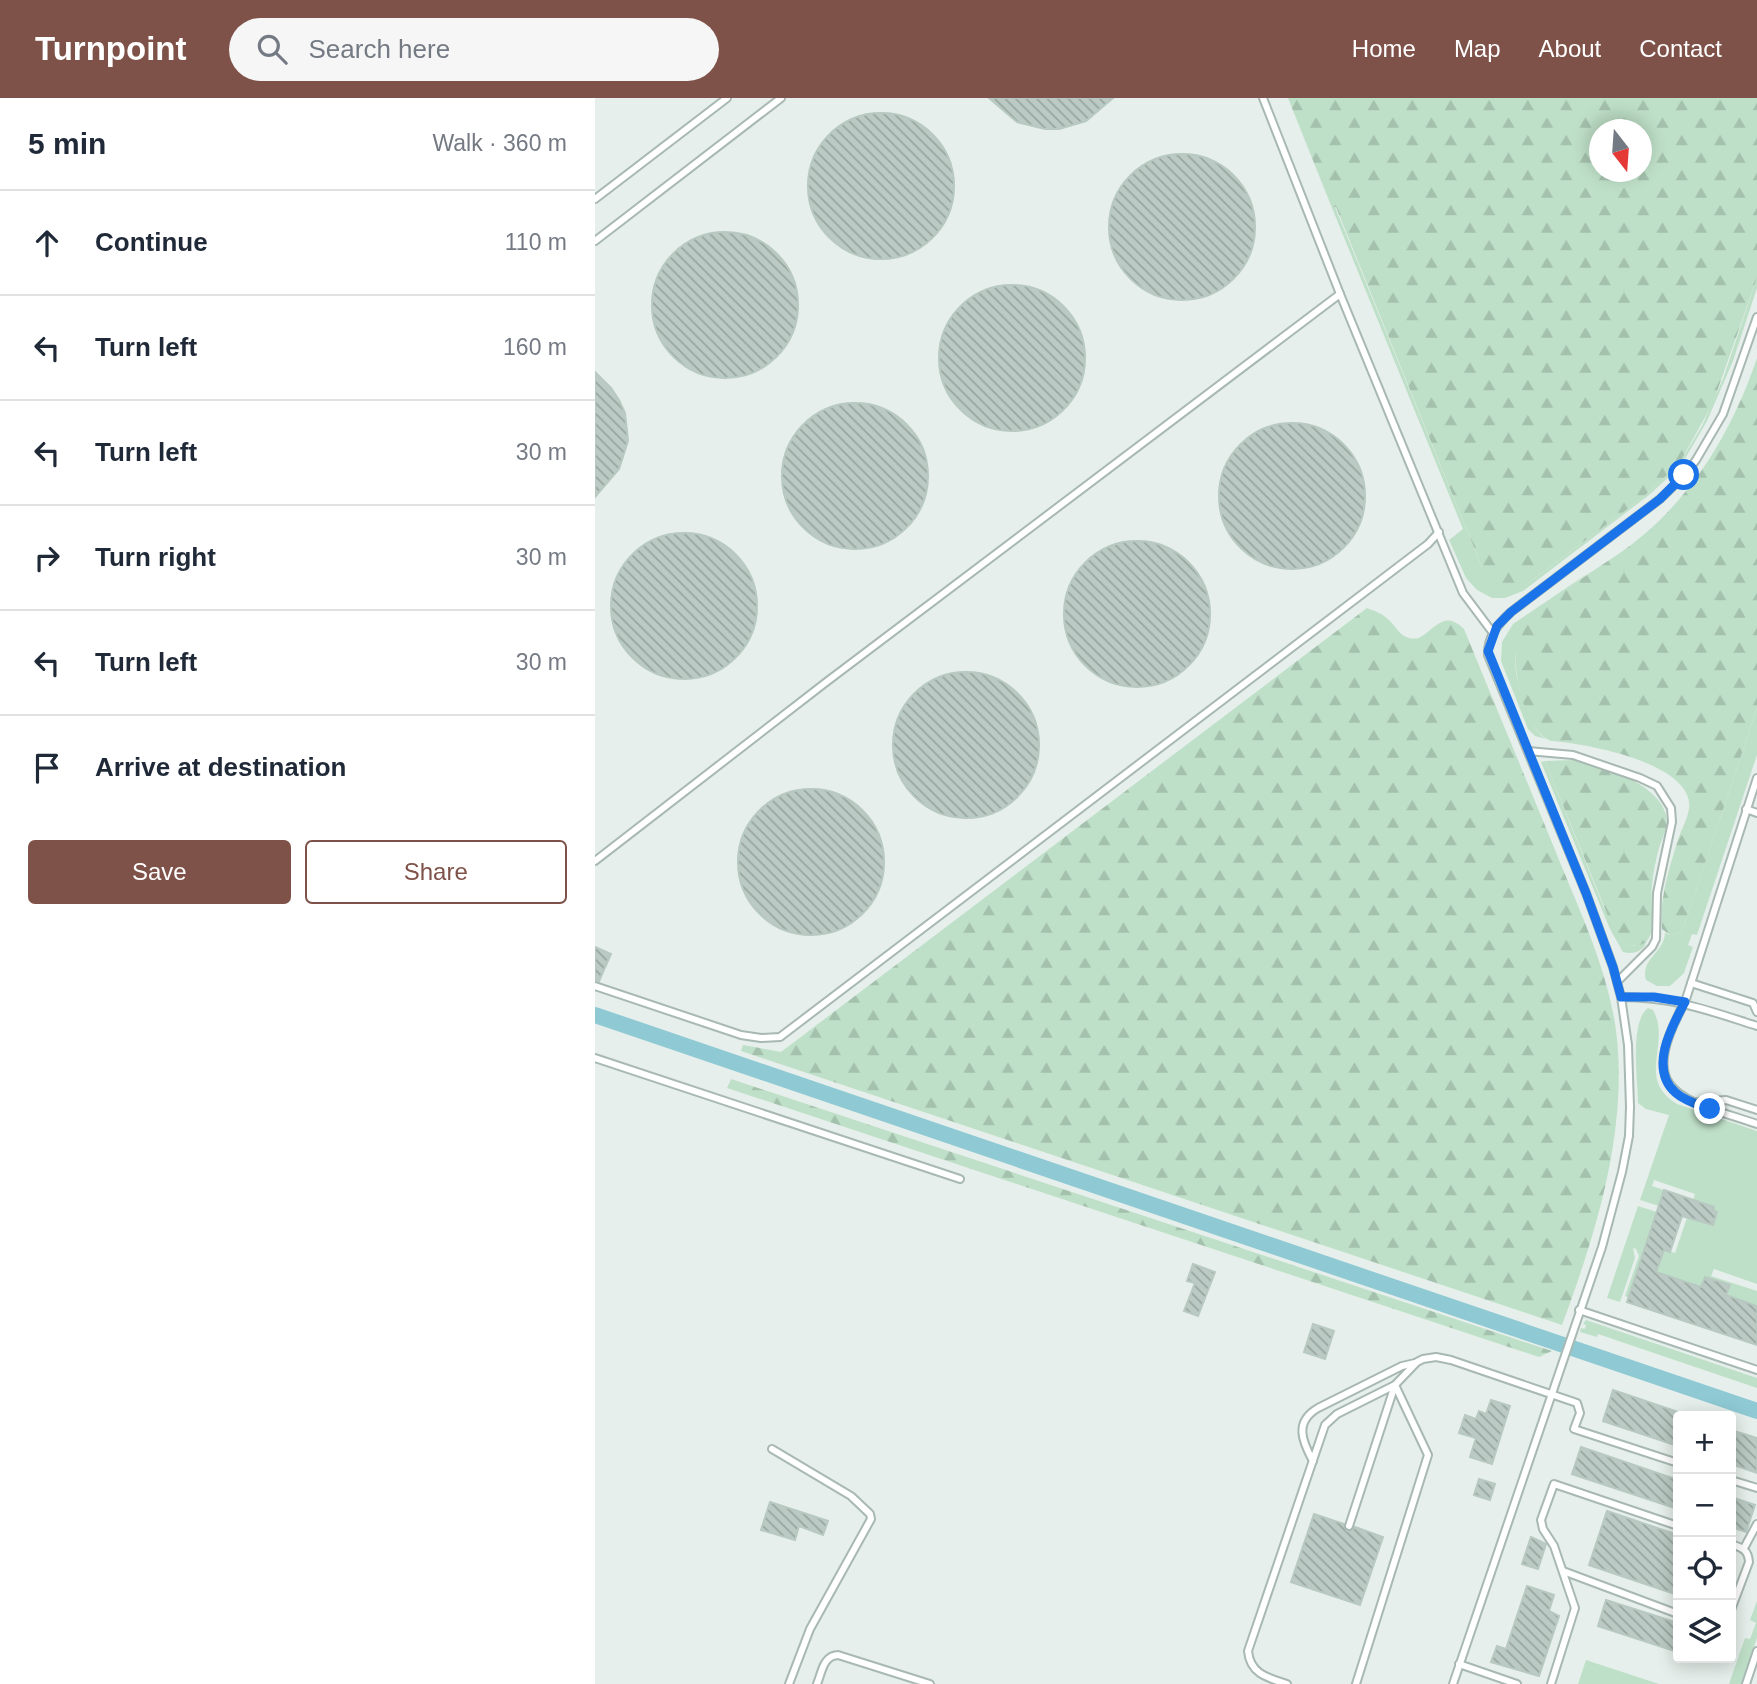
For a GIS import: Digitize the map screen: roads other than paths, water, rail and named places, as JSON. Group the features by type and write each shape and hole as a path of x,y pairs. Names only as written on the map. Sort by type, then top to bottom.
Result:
{"lane":[{"path":"595,199 727,98"},
{"path":"595,241 781,98"},
{"path":"1263,98 1339,293 1463,593 1493,633"},
{"path":"595,861 1339,293"},
{"path":"1453,1684 1614,1206 1629,1136 1628,1045 1617,982 1586,893 1488,655 1493,633 1511,612 1660,499 1696,460 1723,414 1757,317"},
{"path":"595,986 741,1034 761,1038 779,1037 1428,544 1439,532"},
{"path":"1528,751 1573,755 1640,778 1657,786 1671,808 1672,822 1657,892 1656,939 1652,947 1617,982"},
{"path":"1757,778 1685,1002 1670,1029 1664,1051 1664,1072 1676,1093 1692,1102 1757,1124"},
{"path":"1746,809 1757,813"},
{"path":"1691,983 1755,1002 1757,1012"},
{"path":"1621,997 1654,997 1685,1002 1757,1026"},
{"path":"595,1058 960,1178"},
{"path":"1692,1102 1726,1100 1757,1110"},
{"path":"1579,1310 1757,1370"},
{"path":"1313,1461 1301,1436 1303,1422 1307,1416 1402,1366 1429,1357 1441,1357 1577,1403 1580,1409 1574,1429 1673,1461"},
{"path":"1287,1684 1255,1670 1248,1651 1325,1425 1329,1419 1395,1385 1417,1362"},
{"path":"1349,1525 1395,1385"},
{"path":"1356,1684 1428,1455 1395,1385"},
{"path":"772,1449 851,1496 870,1514 871,1519 810,1629 789,1684"},
{"path":"1736,1482 1757,1488"},
{"path":"1551,1684 1575,1608 1563,1571 1541,1520 1554,1484 1673,1524"},
{"path":"1744,1548 1757,1524"},
{"path":"1735,1600 1749,1562 1744,1548 1736,1546"},
{"path":"1563,1571 1673,1612"},
{"path":"1746,1684 1757,1651"},
{"path":"817,1684 825,1661 832,1655 930,1684"},
{"path":"1459,1664 1517,1684"}],"waterway":[{"path":"595,1015 1757,1411"}]}
